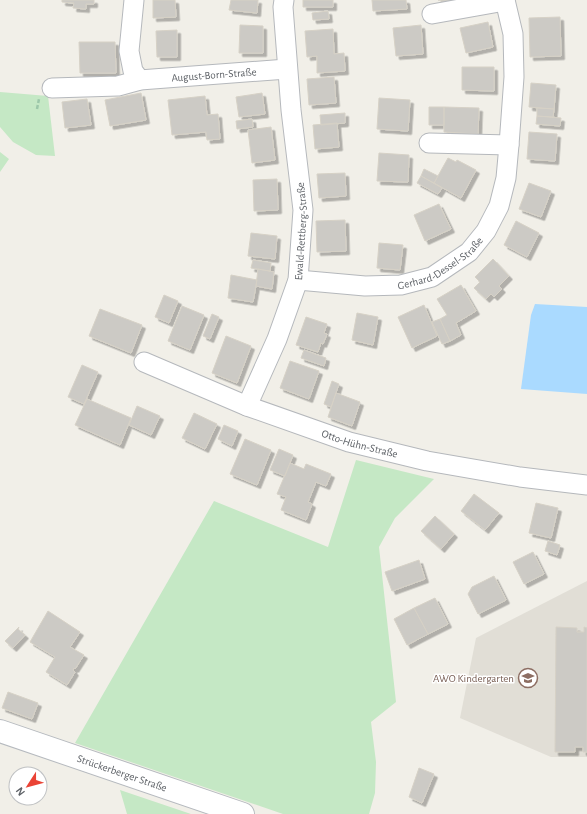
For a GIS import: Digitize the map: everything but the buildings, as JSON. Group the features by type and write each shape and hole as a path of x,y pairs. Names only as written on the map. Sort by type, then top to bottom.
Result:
{"main road":[{"name":"Strückerberger Straße","path":"0,731 243,814"}],"street":[{"path":"134,0 129,51 133,71 140,80"},
{"name":"Ewald-Rettberg-Straße","path":"247,406 277,339 298,280 304,210 287,69 283,7 284,0"},
{"name":"Gerhard-Dessel-Straße","path":"298,280 373,286 401,285 432,277 468,252 486,231 499,206 506,178 514,77 513,34 505,0 432,14"},
{"name":"August-Born-Straße","path":"52,88 118,86 140,80 287,69"},
{"path":"429,143 509,145"},
{"name":"Otto-Hühn-Straße","path":"144,362 247,406 348,442 427,461 520,477 587,485"}],"shaded area":[{"name":"AWO Kindergarten","path":"587,581 587,757 551,757 460,718 476,638"}],"green space":[{"path":"0,92 48,96 55,156 36,155 13,142 0,127"},
{"path":"0,152 9,159 0,172"},
{"path":"356,460 434,479 395,518 379,547 396,702 371,722 376,762 375,793 369,814 283,814 75,743 214,501 328,547"},
{"path":"120,790 191,814 127,814"}],"water":[{"path":"535,304 587,307 587,394 521,389 531,315"}],"place":[{"name":"AWO Kindergarten","path":"528,678"}]}
